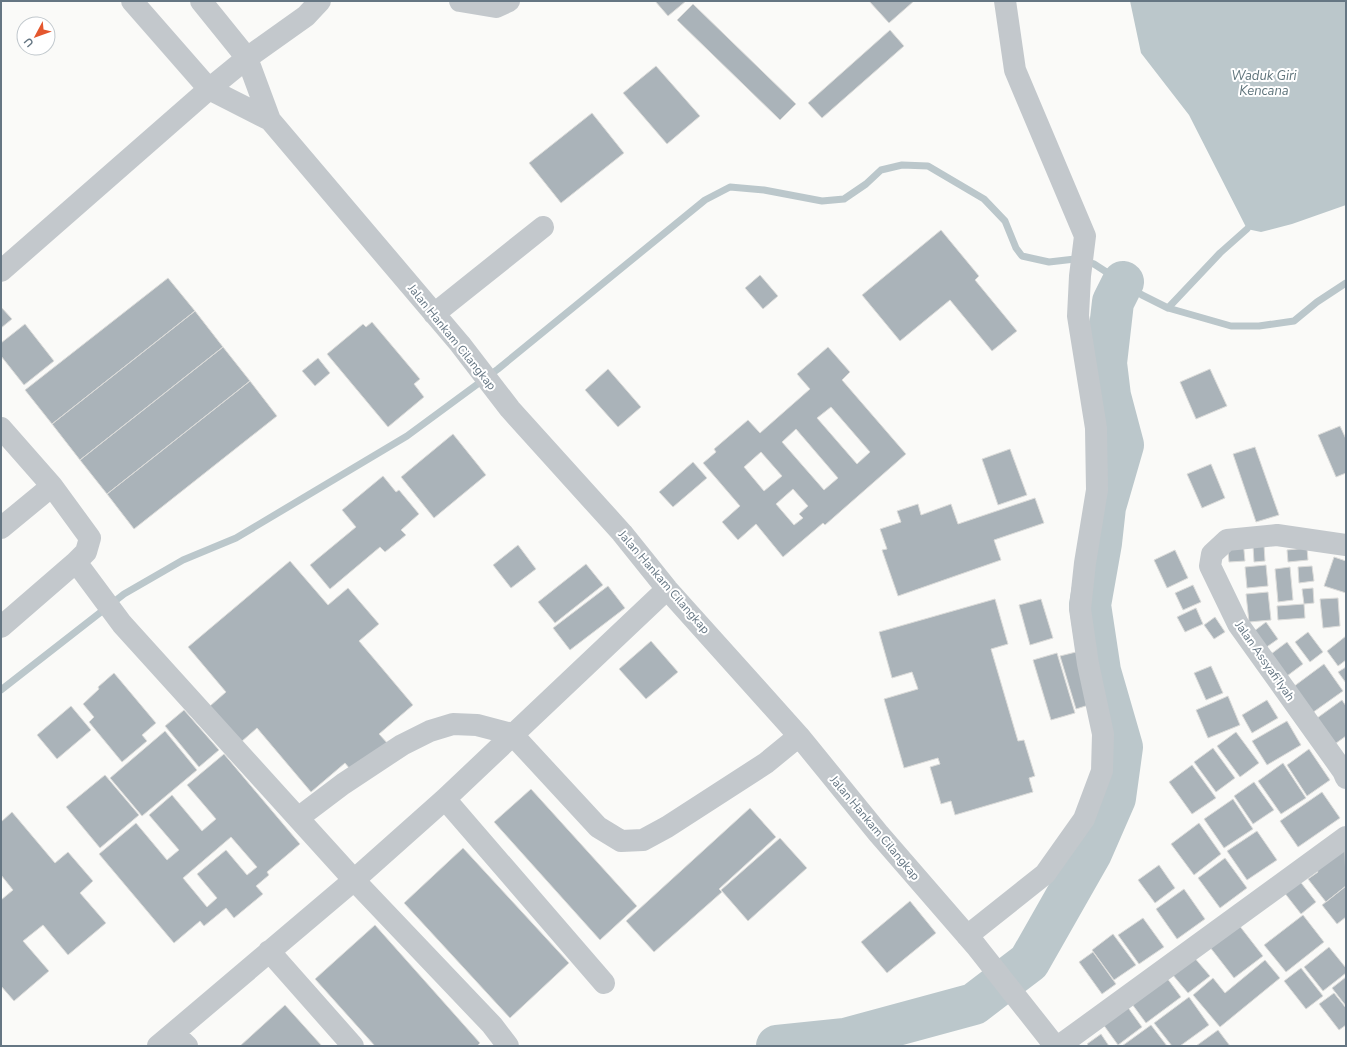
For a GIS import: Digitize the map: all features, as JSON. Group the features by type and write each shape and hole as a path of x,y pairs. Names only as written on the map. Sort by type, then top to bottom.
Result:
{"street":[{"path":"132,1 209,89 270,120"},
{"path":"201,1 247,58 270,120"},
{"path":"1,271 209,89 247,58 306,16 320,1"},
{"path":"460,1 496,7 509,1"},
{"path":"971,941 1045,874 1084,819 1102,771 1103,734 1088,664 1080,609 1085,563 1097,490 1096,428 1078,316 1080,276 1085,236 1015,70 1005,1"},
{"name":"Jalan Hankam Cilangkap","path":"270,120 460,344 510,409 622,533 667,589 799,736 878,833 971,941 1055,1046"},
{"path":"434,314 543,227"},
{"path":"1,428 52,486 90,538 86,552 1,627"},
{"path":"1,528 52,486"},
{"name":"Jalan Assyafi'Iyah","path":"1346,545 1278,535 1227,540 1212,554 1210,566 1238,624 1343,771 1346,778"},
{"path":"76,562 122,624 354,880 492,1025 508,1046"},
{"path":"173,1042 269,951 354,880 445,799 667,589"},
{"path":"298,818 343,784 402,745 430,732 453,724 477,726 512,734 598,827 621,841 643,840 667,827 766,763 799,736"},
{"path":"445,799 604,983"},
{"path":"1059,1046 1346,837"},
{"path":"269,951 352,1046"}],"water":[{"name":"Waduk Giri Kencana","path":"1130,1 1346,1 1346,205 1292,224 1261,232 1247,229 1189,115 1141,53"}],"building":[{"path":"655,1 686,1 668,16"},
{"path":"869,1 914,1 889,23"},
{"path":"693,4 796,104 780,120 677,20"},
{"path":"890,30 904,46 822,118 808,103"},
{"path":"656,66 700,116 667,144 623,93"},
{"path":"592,113 624,153 561,203 529,163"},
{"path":"941,230 979,276 975,280 1017,331 992,351 950,300 900,341 862,295"},
{"path":"760,275 778,296 763,309 745,288"},
{"path":"168,278 195,311 52,424 25,390"},
{"path":"1,307 12,319 1,328"},
{"path":"195,311 223,347 80,460 52,424"},
{"path":"372,322 420,379 414,384 424,397 388,427 327,354 363,324 366,327"},
{"path":"25,324 54,361 24,385 1,356 1,343"},
{"path":"223,347 250,381 107,494 80,460"},
{"path":"828,347 850,372 842,380 906,454 825,525 823,523 783,557 756,524 738,540 722,522 740,506 703,463 716,452 714,449 748,420 760,433 810,389 797,374","holes":["831,407 870,452 857,464 817,418","796,429 838,478 824,490 782,442","761,452 782,476 764,491 744,467","793,489 808,506 799,514 803,518 794,525 776,504"]},
{"path":"318,358 330,373 315,386 302,371"},
{"path":"608,369 641,407 618,427 585,390"},
{"path":"1210,369 1227,406 1196,419 1180,382"},
{"path":"250,381 277,416 134,529 107,494"},
{"path":"1340,426 1346,439 1346,473 1336,477 1318,435"},
{"path":"453,434 486,475 434,518 401,477"},
{"path":"1255,447 1279,515 1256,522 1233,454"},
{"path":"1010,449 1027,495 998,505 982,459"},
{"path":"693,462 707,478 673,507 659,492"},
{"path":"1211,464 1225,498 1202,508 1187,474"},
{"path":"383,476 396,492 399,490 419,514 401,530 406,535 385,552 380,547 330,589 310,565 356,527 342,510"},
{"path":"1035,498 1044,523 994,540 1001,560 898,596 882,550 887,549 880,529 901,522 897,511 918,504 921,515 951,504 958,524"},
{"path":"1243,540 1245,561 1229,562 1227,541"},
{"path":"518,545 536,569 511,588 493,565"},
{"path":"1264,545 1265,561 1254,562 1253,546"},
{"path":"1307,548 1308,560 1288,562 1287,550"},
{"path":"1175,550 1188,578 1167,588 1154,560"},
{"path":"1334,557 1346,561 1346,593 1324,586"},
{"path":"290,561 328,605 348,588 379,624 359,641 413,705 379,734 389,745 354,774 345,763 311,792 257,728 241,742 210,706 226,692 188,647"},
{"path":"586,564 603,585 555,623 538,602"},
{"path":"1266,565 1268,586 1247,588 1245,567"},
{"path":"1312,566 1314,581 1299,583 1298,567"},
{"path":"1290,567 1293,600 1278,602 1275,569"},
{"path":"1193,585 1201,602 1183,610 1175,593"},
{"path":"608,586 625,608 570,650 553,628"},
{"path":"1313,588 1314,603 1304,604 1302,589"},
{"path":"1268,592 1271,620 1249,622 1246,594"},
{"path":"1338,598 1340,626 1323,628 1320,599"},
{"path":"995,599 1008,644 991,649 1018,741 1024,740 1035,776 1029,778 1033,792 955,815 951,801 941,804 930,767 940,764 938,758 904,768 884,699 918,689 912,672 892,678 879,632"},
{"path":"1041,599 1053,638 1030,645 1019,605"},
{"path":"1304,604 1305,618 1278,620 1277,606"},
{"path":"1196,608 1203,624 1185,632 1177,617"},
{"path":"1215,617 1225,632 1214,639 1204,625"},
{"path":"1266,622 1278,639 1261,651 1249,635"},
{"path":"1308,632 1323,652 1310,662 1295,642"},
{"path":"1346,636 1346,660 1338,666 1327,651"},
{"path":"651,641 678,672 646,699 619,669"},
{"path":"1287,642 1303,664 1283,679 1267,657"},
{"path":"1076,652 1092,704 1076,709 1060,656"},
{"path":"1057,653 1075,713 1051,720 1033,660"},
{"path":"1324,664 1343,691 1312,713 1293,687"},
{"path":"1211,666 1223,693 1206,700 1194,673"},
{"path":"1346,667 1346,683 1338,672"},
{"path":"114,673 156,723 142,735 147,741 122,762 89,722 94,717 83,704 99,689 98,687"},
{"path":"1228,696 1240,725 1208,738 1196,710"},
{"path":"1267,700 1278,718 1252,733 1242,715"},
{"path":"1342,700 1346,706 1346,736 1332,746 1313,721"},
{"path":"71,706 91,730 57,759 37,735"},
{"path":"184,710 219,750 199,767 165,726"},
{"path":"1287,721 1301,745 1267,765 1252,741"},
{"path":"165,731 197,770 142,816 110,778"},
{"path":"1236,732 1259,763 1240,777 1217,746"},
{"path":"1213,748 1235,778 1216,792 1194,762"},
{"path":"1309,749 1330,780 1307,796 1287,765"},
{"path":"224,754 300,844 267,872 269,875 256,886 263,894 234,918 226,908 204,926 200,921 174,943 99,854 136,823 167,860 179,850 149,815 172,795 202,831 216,819 187,785","holes":["231,837 257,867 247,875 226,850 197,874 217,898 207,907 183,878"]},
{"path":"1283,763 1306,798 1281,814 1258,781"},
{"path":"1192,765 1216,798 1192,814 1169,782"},
{"path":"105,775 139,815 100,848 66,807"},
{"path":"1254,782 1274,810 1253,824 1234,796"},
{"path":"531,789 637,906 600,940 494,822"},
{"path":"1322,792 1340,818 1298,847 1280,821"},
{"path":"1233,799 1253,829 1224,848 1204,819"},
{"path":"750,808 776,837 719,889 722,892 654,952 626,921"},
{"path":"12,812 55,863 68,852 93,881 80,893 106,923 68,955 43,925 23,941 49,971 14,1001 1,986 1,900 13,890 1,875 1,822"},
{"path":"1199,823 1221,854 1194,875 1171,844"},
{"path":"1257,831 1277,860 1247,880 1227,851"},
{"path":"780,838 807,868 748,921 721,890"},
{"path":"463,848 569,963 510,1018 404,903"},
{"path":"1345,850 1346,886 1326,902 1308,879 1318,872 1313,864"},
{"path":"1225,858 1247,888 1220,908 1198,878"},
{"path":"1159,865 1175,888 1155,903 1138,880"},
{"path":"1295,875 1316,902 1301,914 1280,887"},
{"path":"1346,886 1346,917 1337,924 1322,905"},
{"path":"1184,889 1205,919 1177,939 1156,909"},
{"path":"910,901 936,933 887,973 861,942"},
{"path":"1303,915 1324,942 1286,972 1264,945"},
{"path":"1143,918 1164,947 1139,964 1118,935"},
{"path":"1235,920 1263,956 1234,978 1206,942"},
{"path":"375,925 480,1043 477,1046 375,1046 315,979"},
{"path":"1113,934 1136,965 1114,980 1092,950"},
{"path":"1329,947 1346,968 1346,973 1323,991 1304,967"},
{"path":"1093,952 1116,984 1102,994 1079,962"},
{"path":"1193,956 1210,976 1188,993 1172,974"},
{"path":"1265,960 1280,978 1220,1027 1193,995 1213,978 1225,993"},
{"path":"1301,968 1323,996 1306,1009 1284,981"},
{"path":"1164,974 1181,997 1146,1023 1129,1000"},
{"path":"1346,977 1346,1006 1332,988"},
{"path":"1334,993 1346,1008 1346,1025 1339,1030 1319,1004"},
{"path":"1189,997 1209,1025 1180,1046 1172,1046 1154,1023"},
{"path":"1124,1002 1142,1027 1118,1045 1100,1020"},
{"path":"285,1005 322,1046 240,1046"},
{"path":"1151,1025 1167,1046 1122,1046"},
{"path":"1218,1030 1230,1046 1196,1046"},
{"path":"1101,1034 1109,1046 1089,1046 1087,1044"}],"waterway":[{"path":"1,690 124,594 183,560 236,538 407,436 498,369 705,200 730,187 764,190 822,201 844,199 866,184 881,170 902,165 928,166 984,199 1005,221 1016,248 1022,256 1049,262 1075,259 1094,264 1142,295 1168,308 1231,326 1259,326 1294,321 1317,302 1346,283"},
{"path":"1168,308 1220,253 1247,229"},
{"path":"777,1046 845,1039 974,1004 1029,962 1091,853 1115,798 1122,747 1100,671 1090,605 1101,543 1105,507 1123,445 1110,396 1106,363 1113,302 1123,282"}]}
